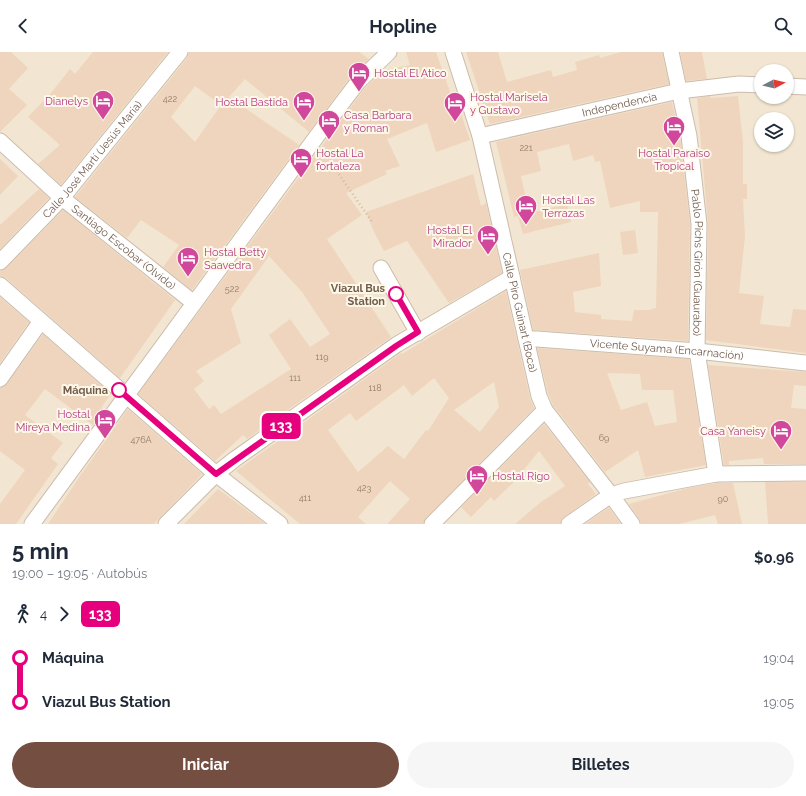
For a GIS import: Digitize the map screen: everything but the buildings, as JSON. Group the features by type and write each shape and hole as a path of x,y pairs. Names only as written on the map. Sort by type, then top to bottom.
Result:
{"street":[{"name":"Calle José Martí (Jesús María)","path":"0,262 62,198 180,52"},
{"path":"32,524 125,395 314,140 358,82 389,52"},
{"name":"Calle Piro Guinart (Boca)","path":"453,52 480,136 539,396 545,410 632,524"},
{"name":"Pablo Pichs Girón (Guaurabo)","path":"671,52 689,136 699,224 697,351 716,474"},
{"name":"Independencia","path":"480,136 679,91 739,84 754,85"},
{"path":"794,86 806,86"},
{"name":"Santiago Escobar (Olvido)","path":"0,142 62,198 194,303"},
{"path":"381,268 418,332"},
{"path":"166,524 216,474 396,346 512,277"},
{"path":"0,285 216,474 276,522"},
{"path":"0,379 41,321"},
{"name":"Vicente Suyama (Encarnación)","path":"526,340 537,339 697,351 806,363"},
{"path":"432,524 545,410"},
{"path":"569,524 611,495 624,491 716,474 806,473"}],"path":[{"path":"314,140 372,222"}],"shaded area":[{"path":"0,52 806,52 806,524 0,524"}],"bus line":[{"name":"133","path":"119,390 216,474 235,459 418,332 396,294"}],"place":[{"name":"Hostal El Atico","path":"359,92"},
{"name":"Dianelys","path":"103,120"},
{"name":"Hostal Bastida","path":"304,122"},
{"name":"Hostal Marisela y Gustavo","path":"455,122"},
{"name":"Casa Barbara y Roman","path":"329,140"},
{"name":"Hostal Paraiso Tropical","path":"674,146"},
{"name":"Hostal La fortaleza","path":"301,178"},
{"name":"Hostal Las Terrazas","path":"526,226"},
{"name":"Hostal El Mirador","path":"488,256"},
{"name":"Hostal Betty Saavedra","path":"188,278"},
{"name":"Viazul Bus Station","path":"396,294"},
{"name":"Máquina","path":"119,390"},
{"name":"Hostal Mireya Medina","path":"105,440"},
{"name":"Casa Yaneisy","path":"781,450"},
{"name":"Hostal Rigo","path":"477,496"}]}
